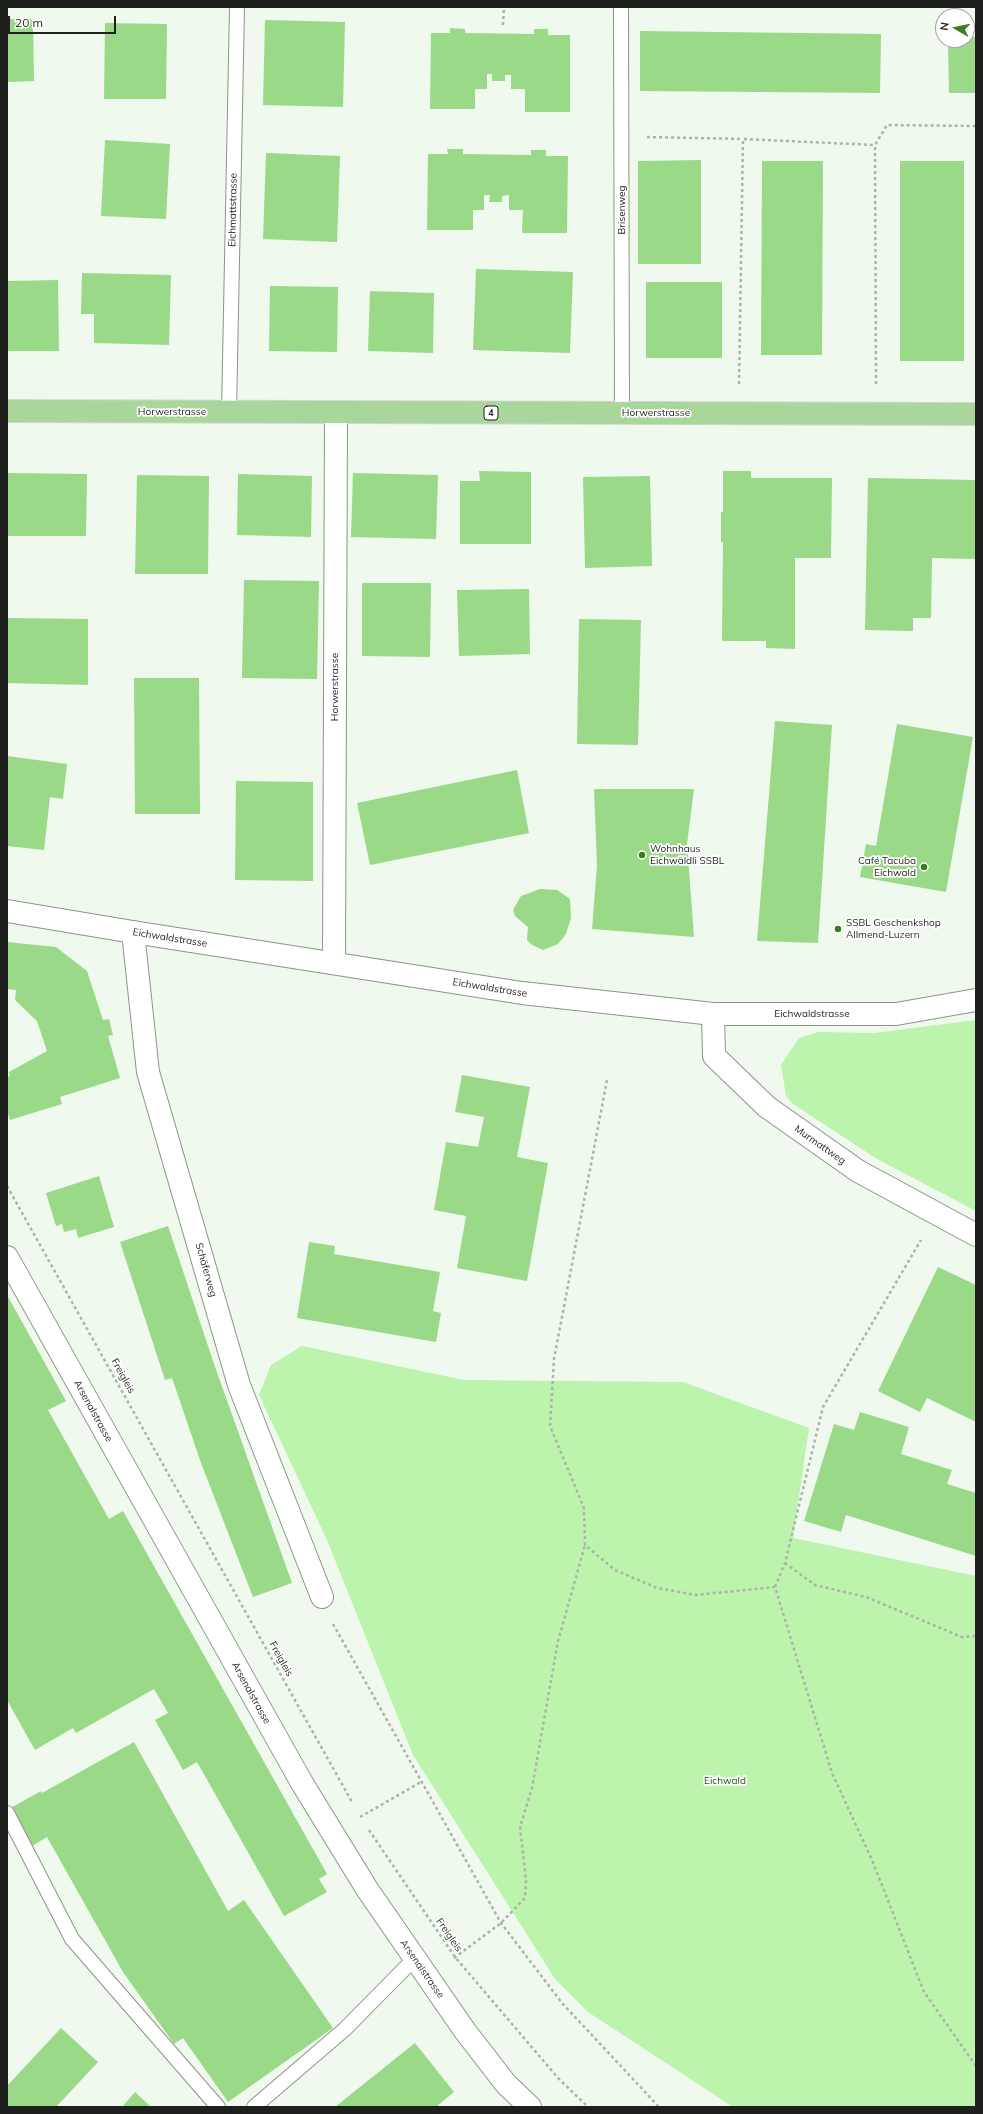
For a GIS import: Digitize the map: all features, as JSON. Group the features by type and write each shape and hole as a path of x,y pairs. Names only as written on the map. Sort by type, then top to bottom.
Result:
{"main road":[{"name":"Horwerstrasse","path":"7,411 976,414"}],"street":[{"name":"Horwerstrasse","path":"334,963 336,412"},
{"name":"Eichwaldstrasse","path":"7,911 522,993 713,1014 896,1014 976,1000"},
{"name":"Schäferweg","path":"132,932 148,1072 239,1385 322,1597"},
{"name":"Murmattweg","path":"713,1014 714,1056 767,1108 858,1171 976,1235"},
{"name":"Arsenalstrasse","path":"7,1257 302,1783 367,1889 466,2031 506,2084 530,2107"}],"lane":[{"name":"Eichmattstrasse","path":"229,412 237,7"},
{"name":"Brisenweg","path":"621,7 622,413"},
{"path":"7,1813 72,1940 218,2107"},
{"path":"254,2107 345,2029 415,1958"}],"path":[{"path":"503,25 504,7"},
{"path":"876,414 875,144 887,125 976,126"},
{"path":"621,137 743,139 875,144"},
{"path":"739,414 743,139"},
{"path":"455,1958 501,1923 525,1898 526,1880 520,1828 532,1788 558,1641 586,1545 584,1508 550,1426 554,1359 606,1080"},
{"name":"Freigleis","path":"7,1186 352,1803"},
{"path":"937,1214 823,1407 785,1563 775,1587 832,1773 872,1860 924,1992 976,2066"},
{"path":"586,1545 615,1570 657,1588 696,1595 775,1587"},
{"path":"785,1563 815,1585 866,1597 962,1637 976,1636"},
{"path":"322,1597 334,1624 501,1923 562,2003 659,2107"},
{"path":"360,1817 421,1782"},
{"name":"Freigleis","path":"356,1810 455,1958 558,2078 588,2107"}],"green space":[{"path":"976,1020 976,1211 877,1159 793,1104 786,1096 781,1065 799,1038 818,1032 874,1033"},
{"name":"Eichwald","path":"302,1346 464,1380 683,1382 809,1428 793,1538 976,1576 976,2107 733,2107 588,2012 555,1979 413,1755 327,1540 259,1395 271,1365"}],"building":[{"path":"7,19 33,19 34,81 7,82"},
{"path":"265,20 345,22 343,107 263,105"},
{"path":"105,23 167,24 166,99 104,99"},
{"path":"450,28 465,29 465,33 534,34 534,29 548,29 548,35 570,35 570,112 525,112 525,89 511,89 511,75 505,75 505,81 492,81 492,74 487,74 487,89 475,89 475,109 430,109 431,33 450,33"},
{"path":"640,31 881,34 880,93 640,91"},
{"path":"976,37 976,93 949,93 948,48 975,48"},
{"path":"105,140 170,144 166,219 101,216"},
{"path":"447,149 463,149 463,154 531,155 531,150 546,150 546,156 568,156 567,233 522,233 523,210 509,210 509,195 502,196 502,202 489,202 490,195 484,195 484,210 473,210 473,230 427,230 428,154 448,154"},
{"path":"266,153 340,156 337,242 263,239"},
{"path":"701,160 701,264 638,264 638,161"},
{"path":"762,161 823,161 822,355 761,355"},
{"path":"900,161 964,161 964,361 900,361"},
{"path":"476,269 573,272 570,353 473,350"},
{"path":"82,273 171,275 169,345 94,343 94,314 81,314"},
{"path":"58,280 59,351 7,351 7,281"},
{"path":"646,282 722,282 722,358 646,358"},
{"path":"270,286 338,287 337,352 269,351"},
{"path":"370,291 434,293 433,353 368,351"},
{"path":"479,471 531,472 531,544 460,544 460,481 480,481"},
{"path":"723,471 751,471 751,478 832,478 831,558 795,558 795,649 766,648 766,641 722,641 723,542 721,542 721,512 723,512"},
{"path":"7,473 87,474 86,536 7,536"},
{"path":"353,473 438,475 436,539 351,537"},
{"path":"238,474 312,476 311,537 237,535"},
{"path":"137,475 209,476 208,574 135,574"},
{"path":"650,476 652,566 585,568 583,477"},
{"path":"868,478 976,480 975,559 932,558 931,618 913,618 913,631 865,630"},
{"path":"244,580 319,581 317,679 242,678"},
{"path":"362,583 431,583 430,657 362,656"},
{"path":"529,589 530,654 459,656 457,590"},
{"path":"7,618 88,619 88,685 7,683"},
{"path":"579,619 641,620 638,745 577,744"},
{"path":"134,678 199,678 200,814 135,814"},
{"path":"775,721 832,725 818,943 757,941"},
{"path":"897,724 973,737 946,892 860,877 866,844 876,846"},
{"path":"7,756 67,764 63,799 50,797 44,850 7,846"},
{"path":"517,770 529,833 370,865 357,803"},
{"path":"236,781 313,782 313,881 235,880"},
{"name":"Wohnhaus Eichwäldli SSBL","path":"594,789 694,789 687,844 694,937 592,929 597,866"},
{"path":"540,889 557,890 570,899 571,918 566,934 558,944 543,950 532,945 527,940 528,927 515,916 513,910 521,896"},
{"path":"7,942 56,947 87,971 103,1020 109,1019 113,1035 108,1036 120,1078 60,1097 62,1104 10,1120 7,1111 7,1077 10,1076 9,1072 47,1051 37,1021 15,1000 16,990 7,989"},
{"path":"462,1075 530,1087 517,1157 548,1163 527,1281 457,1268 466,1216 434,1210 446,1142 478,1147 484,1117 455,1112"},
{"path":"99,1176 114,1227 78,1238 76,1229 64,1232 62,1224 56,1226 46,1193"},
{"path":"168,1226 214,1364 292,1583 253,1597 201,1463 172,1378 165,1380 120,1242"},
{"path":"309,1242 335,1246 334,1254 440,1272 433,1311 441,1313 436,1342 297,1318"},
{"path":"938,1267 976,1285 976,1422 927,1398 920,1412 878,1391"},
{"path":"7,1295 66,1401 48,1410 109,1519 123,1511 327,1874 319,1879 327,1892 284,1916 197,1762 183,1770 155,1720 168,1713 154,1689 76,1733 73,1728 35,1750 7,1700"},
{"path":"860,1412 909,1427 901,1454 952,1470 947,1484 976,1493 976,1556 846,1515 841,1532 804,1521 834,1424 854,1430"},
{"path":"134,1742 228,1911 244,1900 333,2028 228,2102 183,2038 174,2044 123,1972 47,1837 27,1849 7,1810 41,1791 42,1793"},
{"path":"61,2028 98,2062 56,2107 7,2107 7,2086"},
{"path":"415,2043 454,2092 436,2107 335,2107"},
{"path":"135,2092 151,2107 122,2107"}],"place":[{"name":"Wohnhaus Eichwäldli SSBL","path":"642,855"},
{"name":"Café Tacuba Eichwald","path":"924,867"},
{"name":"SSBL Geschenkshop Allmend-Luzern","path":"838,929"}]}
